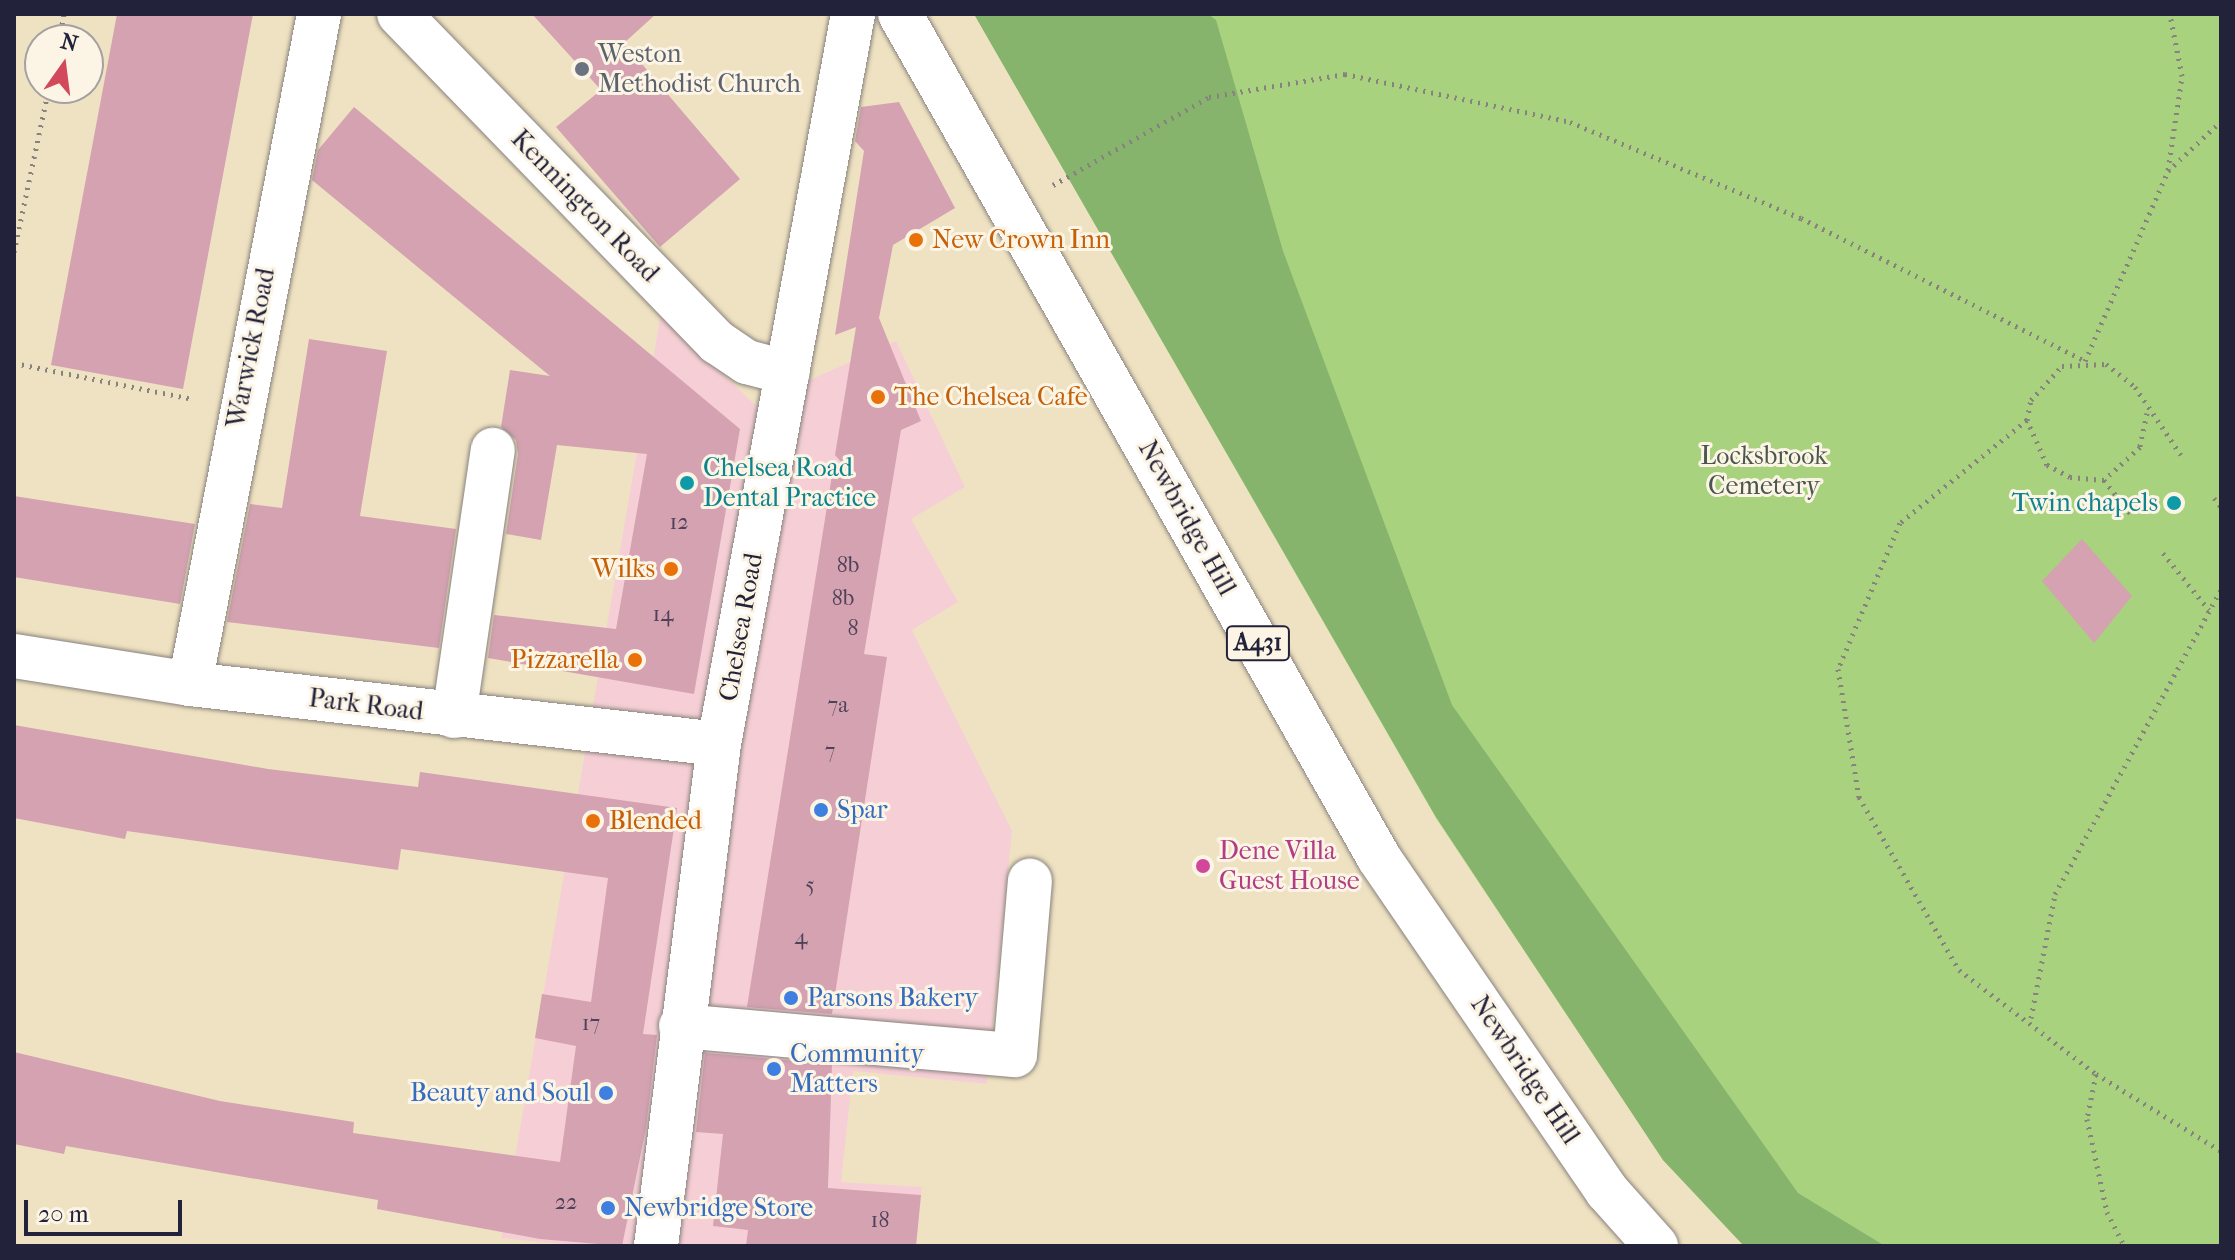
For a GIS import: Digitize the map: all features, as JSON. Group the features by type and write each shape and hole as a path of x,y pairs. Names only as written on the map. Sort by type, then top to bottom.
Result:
{"street":[{"name":"Warwick Road","path":"190,684 238,408 319,14"},
{"name":"Kennington Road","path":"399,14 717,342 747,362 788,373"},
{"name":"Chelsea Road","path":"656,1246 681,1026 719,744 853,14"},
{"name":"Newbridge Hill","path":"900,14 1379,858 1607,1191 1656,1246"},
{"path":"454,716 493,450"},
{"name":"Park Road","path":"14,656 190,684 719,744"},
{"path":"681,1026 1015,1055 1030,881"}],"path":[{"path":"2170,14 2182,76 2168,171 2085,361 2045,378 2027,420 1900,523 1838,669 1859,797 1959,970 2031,1018 2096,1074 2221,1151"},
{"path":"1011,206 1209,97 1345,74 1570,122 1801,218 2085,361 2121,372 2147,413 2181,455"},
{"path":"14,252 46,104"},
{"path":"2168,171 2221,121"},
{"path":"14,363 238,408"},
{"path":"2104,480 2140,447 2147,413"},
{"path":"2027,420 2047,465 2070,477 2104,480 2133,517"},
{"path":"2214,498 2221,507"},
{"path":"2163,553 2209,610"},
{"path":"2031,1018 2055,894 2221,590"},
{"path":"2096,1074 2087,1119 2107,1212 2124,1246"}],"shaded area":[{"path":"661,313 755,405 896,341 965,487 911,519 958,602 912,630 1012,831 987,1084 853,1071 841,1182 922,1187 916,1246 584,1246 501,1238"}],"green space":[{"name":"Locksbrook Cemetery","path":"974,14 2221,14 2221,1246 1744,1246 1663,1160 1436,818"},
{"path":"974,14 1208,14 1216,20 1283,251 1452,705 1798,1193 1885,1246 1744,1246 1663,1160 1436,817"}],"building":[{"path":"117,14 253,14 183,389 51,365 100,104 104,104 104,83"},
{"path":"532,14 656,14 624,43 740,179 660,247 556,127 601,90"},
{"path":"899,102 955,208 893,245 879,318 921,421 901,430 864,654 887,657 832,1014 747,1007 832,475 843,464 835,455 856,327 835,335 864,151 855,141 861,107"},
{"path":"354,107 740,429 694,694 488,658 494,615 616,629 647,454 557,445 541,540 506,534 518,454 516,440 501,427 510,370 550,376 312,180 318,150"},
{"path":"309,339 387,351 360,516 456,529 439,648 227,622 250,504 282,508"},
{"path":"14,496 195,524 180,604 14,577"},
{"path":"2082,539 2132,596 2094,643 2042,581"},
{"path":"14,725 268,769 418,787 420,772 677,808 643,1034 657,1035 646,1128 622,1246 540,1239 377,1209 378,1200 66,1146 64,1154 14,1144 14,1052 220,1101 354,1122 353,1133 560,1162 576,1046 535,1038 542,994 591,1002 608,878 401,849 398,870 127,831 125,839 14,818"},
{"path":"705,1053 832,1064 828,1188 921,1195 916,1246 746,1246 748,1230 713,1226 723,1134 696,1132"}],"place":[{"name":"Weston Methodist Church","path":"582,69"},
{"name":"New Crown Inn","path":"916,240"},
{"name":"The Chelsea Cafe","path":"878,397"},
{"name":"Chelsea Road Dental Practice","path":"687,483"},
{"name":"Twin chapels","path":"2174,503"},
{"name":"Wilks","path":"671,569"},
{"name":"Pizzarella","path":"635,660"},
{"name":"Spar","path":"821,810"},
{"name":"Blended","path":"593,821"},
{"name":"Dene Villa Guest House","path":"1203,866"},
{"name":"Parsons Bakery","path":"791,998"},
{"name":"Community Matters","path":"774,1069"},
{"name":"Beauty and Soul","path":"606,1093"},
{"name":"Newbridge Store","path":"608,1208"}]}
